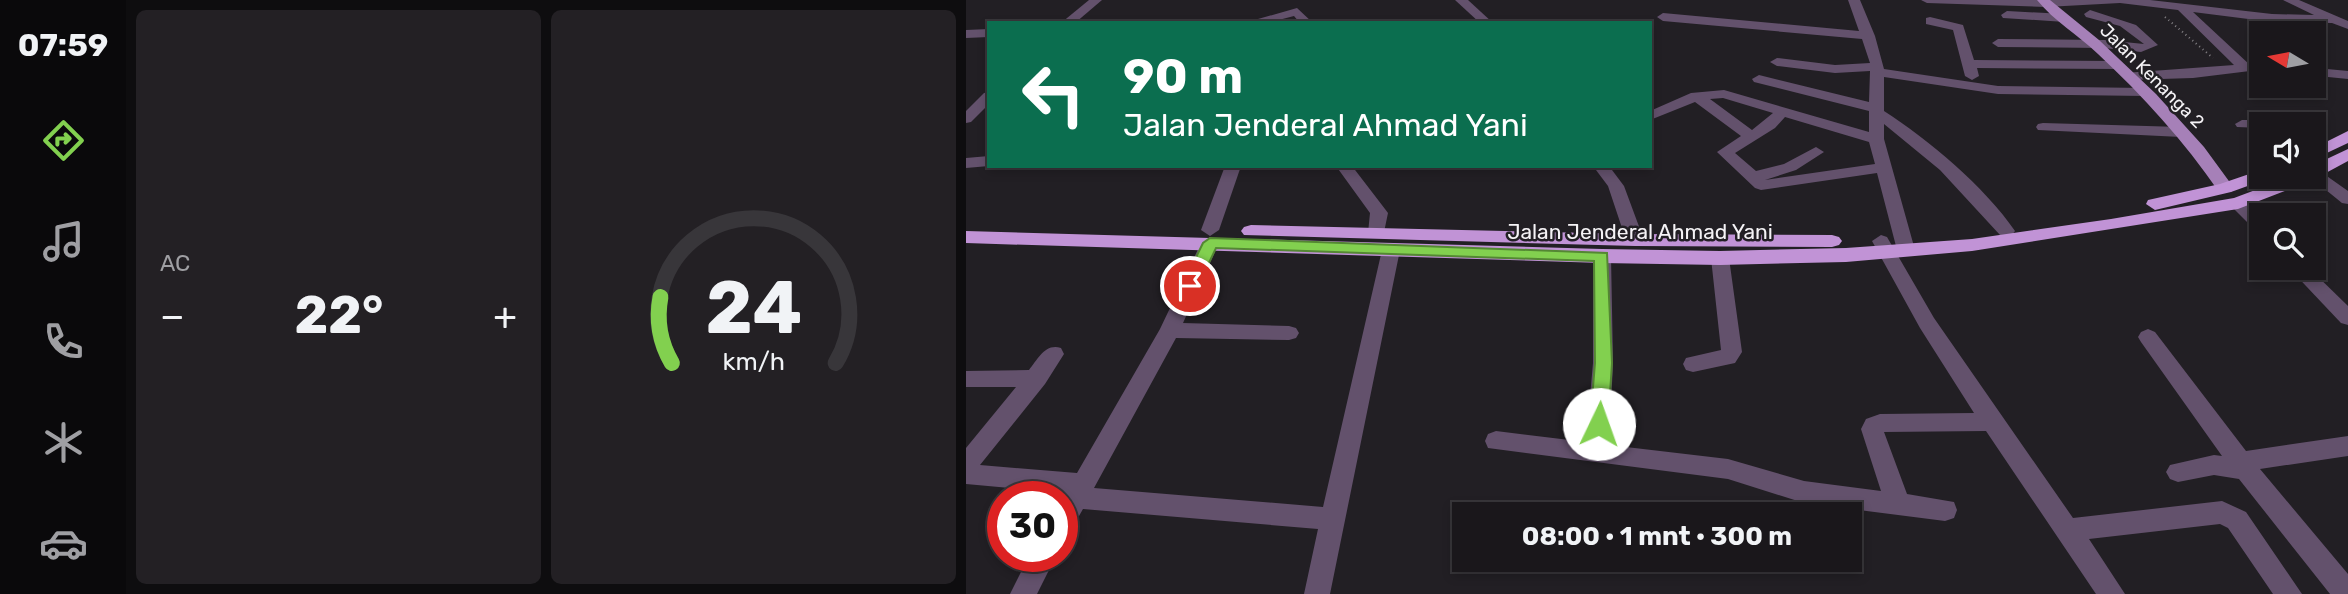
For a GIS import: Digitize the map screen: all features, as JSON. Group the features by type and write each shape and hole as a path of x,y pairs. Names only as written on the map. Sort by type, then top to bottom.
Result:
{"highway":[{"path":"2326,146 2348,136"},
{"path":"2326,166 2348,154"},
{"name":"Jalan Jenderal Ahmad Yani","path":"1894,246 2231,195 2249,183"},
{"name":"Jalan Jenderal Ahmad Yani","path":"1384,241 1602,256 1894,246 2057,234 2256,189"},
{"name":"Jalan Jenderal Ahmad Yani","path":"966,223 1210,237"},
{"name":"Jalan Jenderal Ahmad Yani","path":"966,237 1210,237 1384,241 1635,240 1729,252"}],"main road":[{"name":"Jalan Kenanga 2","path":"2044,1 2095,44 2145,92 2206,159 2231,195"}],"street":[{"path":"1070,21 1096,0"},
{"path":"1461,0 1485,21"},
{"path":"1854,0 1867,30 1878,70 1876,139 1885,166 1894,246 1927,323 1992,422 2112,594"},
{"path":"1927,0 2120,0 2272,18 2335,19"},
{"path":"2289,0 2348,25"},
{"path":"1970,64 2124,71 2245,68 2181,7"},
{"path":"1259,21 1297,12 1305,21"},
{"path":"1663,17 1686,14 1867,30"},
{"path":"1998,43 2044,46 2095,44 2139,48 2152,45 2134,28 2107,17 2090,14"},
{"path":"2007,15 2064,18"},
{"path":"1812,18 1867,30"},
{"path":"2272,18 2275,21"},
{"path":"1930,21 1959,28 1974,87"},
{"path":"966,34 987,33"},
{"path":"1777,62 1835,69 1878,70 1974,87 2027,91 2145,92"},
{"path":"2326,74 2348,75"},
{"path":"1759,79 1877,111 1958,177 2006,231"},
{"path":"1652,115 1696,96 1724,94 1876,139"},
{"path":"1696,96 1751,136"},
{"path":"1783,110 1773,122 1725,152 1754,176 1759,184 1765,186 1885,166"},
{"path":"2242,124 2249,124"},
{"path":"2043,127 2181,132"},
{"path":"1754,176 1790,167 1815,152"},
{"path":"966,163 987,161"},
{"path":"1079,491 1170,330 1210,237 1232,168"},
{"path":"1317,594 1335,519 1372,329 1384,241 1378,213 1345,168"},
{"path":"1602,168 1620,193 1635,240"},
{"path":"2326,182 2348,199"},
{"path":"2231,195 2249,214"},
{"path":"1693,365 1728,358 1732,352 1729,252"},
{"path":"1597,452 1603,363 1602,256"},
{"path":"2310,280 2348,318"},
{"path":"1170,330 1289,333"},
{"path":"2148,337 2246,470 2347,594"},
{"path":"966,465 1054,354"},
{"path":"966,379 1037,378"},
{"path":"1898,504 1872,429 1874,426 1992,422"},
{"path":"1496,441 1728,469 1804,492 1945,510"},
{"path":"2246,470 2247,461 2348,446"},
{"path":"2178,472 2214,465 2246,470"},
{"path":"966,474 1079,491 1335,519"},
{"path":"2068,530 2222,512 2229,514 2289,594"},
{"path":"1023,594 1035,572"}],"path":[{"path":"2149,3 2226,70"}],"route":[{"path":"1190,286 1210,243 1602,256 1603,363 1599,424"}]}
